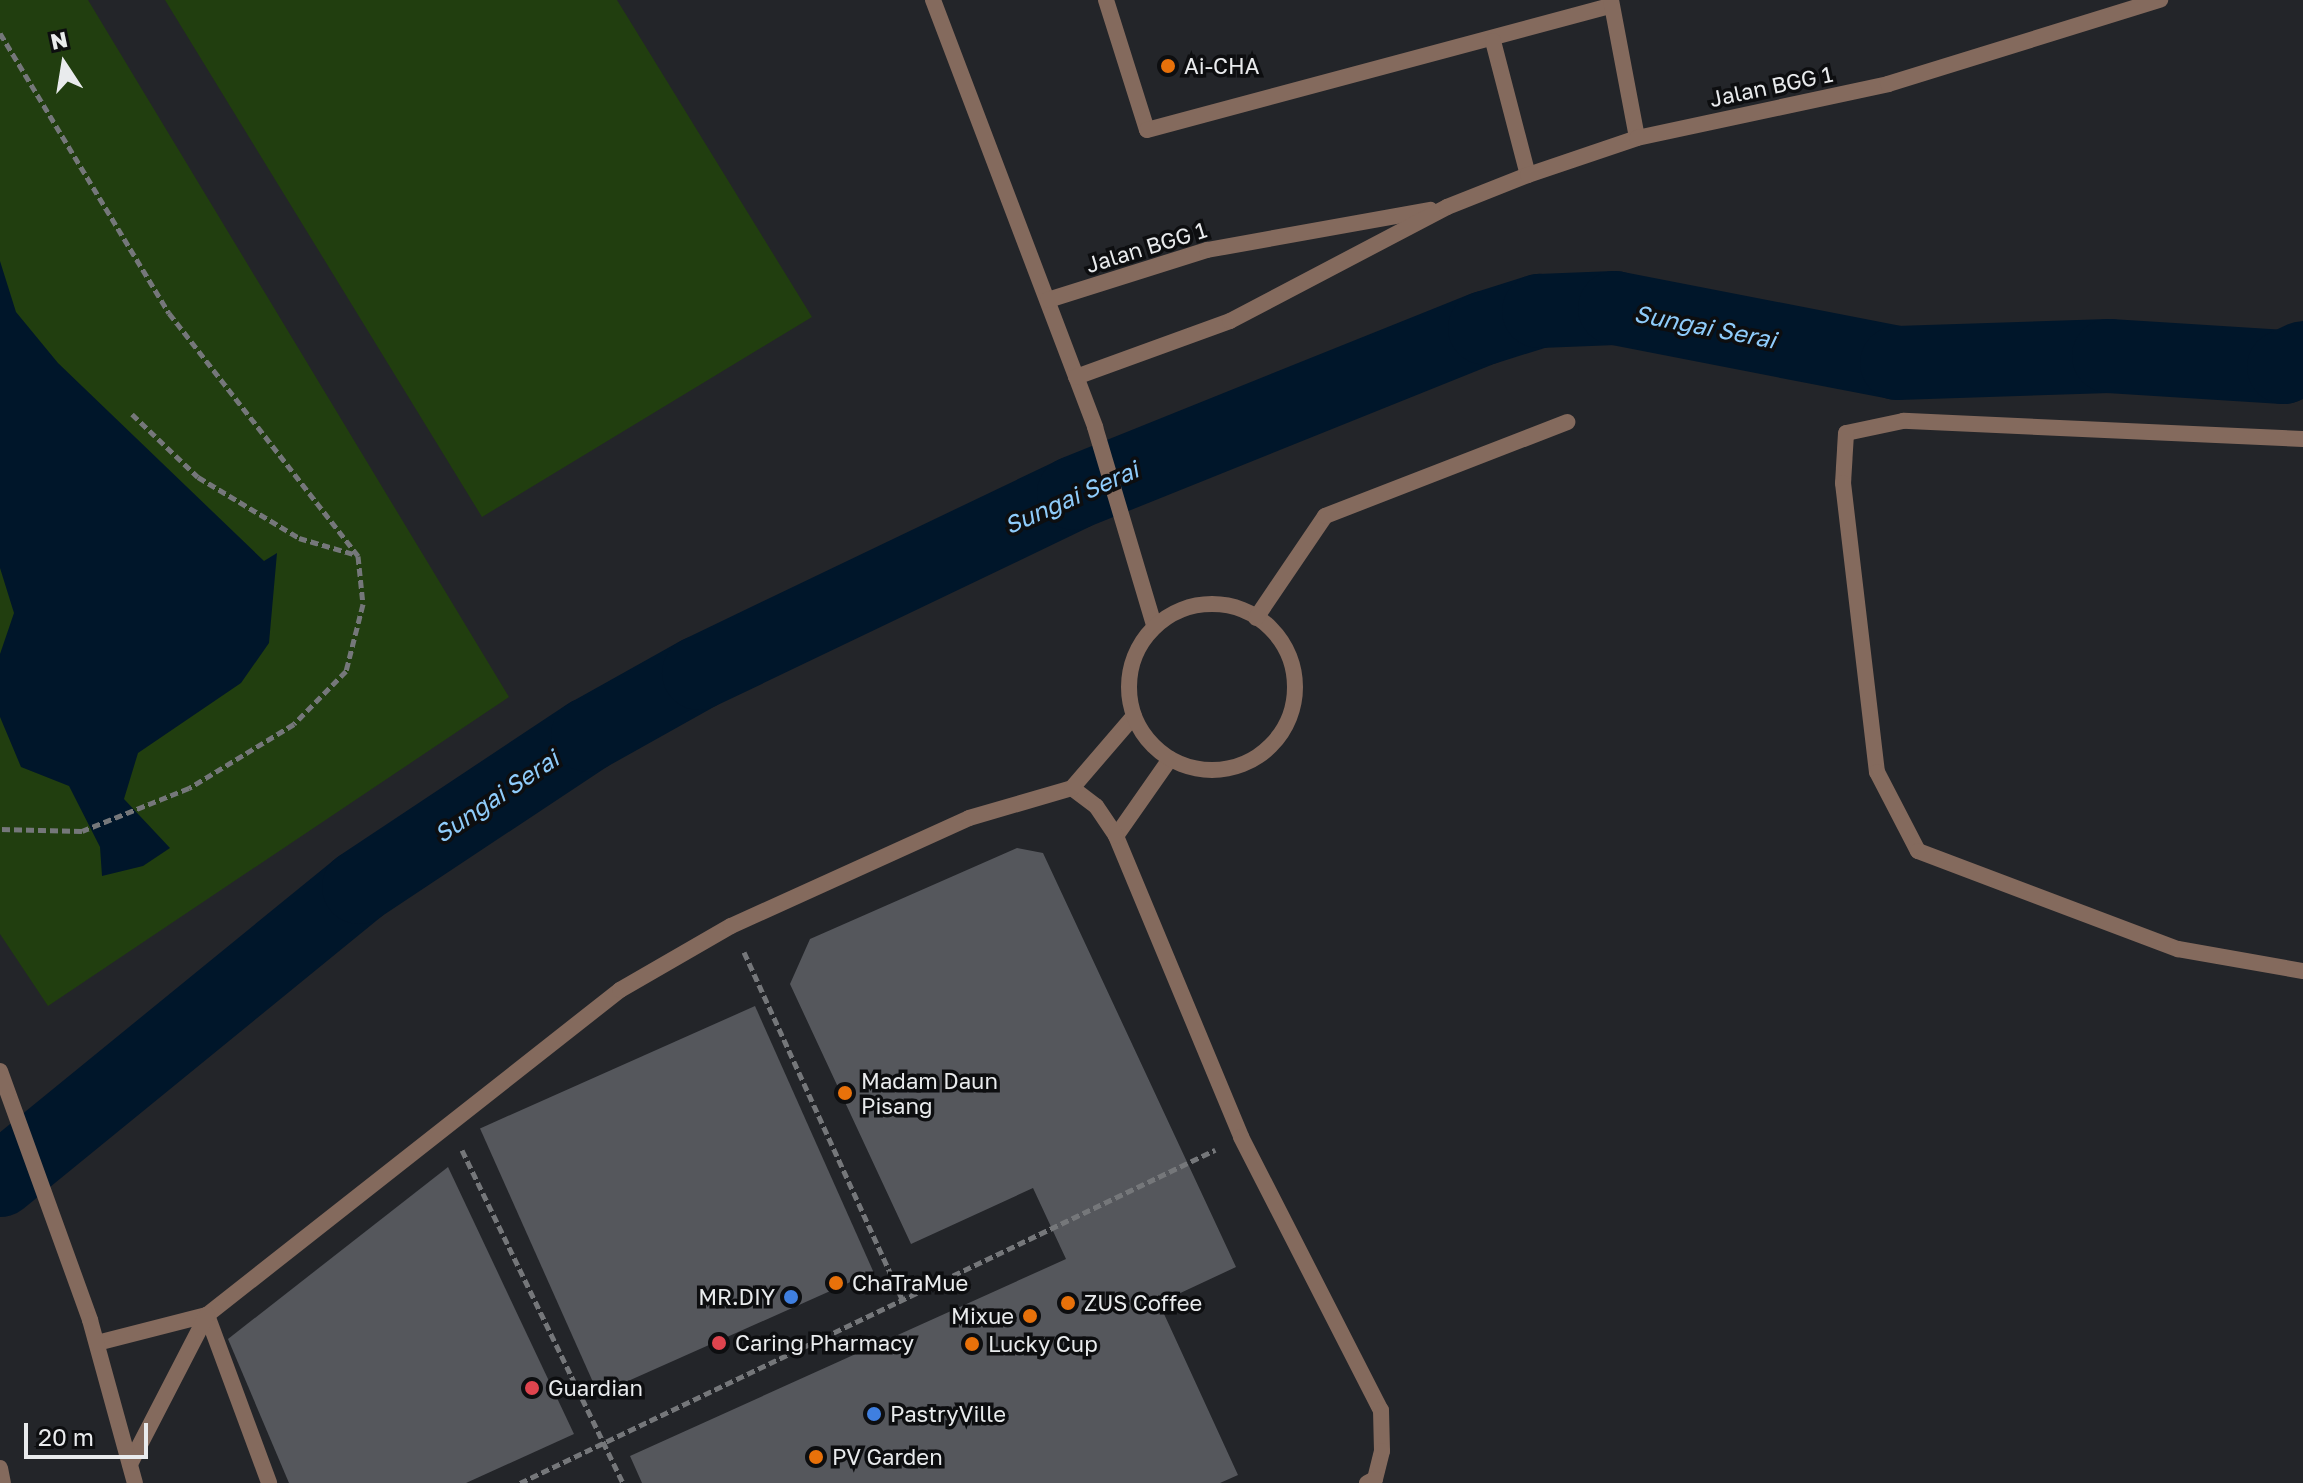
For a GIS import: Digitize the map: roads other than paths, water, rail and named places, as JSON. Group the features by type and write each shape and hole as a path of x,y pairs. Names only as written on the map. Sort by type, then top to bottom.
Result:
{"street":[{"path":"933,0 1095,427 1132,540 1154,625"},
{"path":"1106,0 1147,130 1493,41 1610,3 1637,138"},
{"name":"Jalan BGG 1","path":"1076,377 1230,321 1447,207 1528,175 1637,138 1888,84 2106,7 2160,0"},
{"path":"1493,41 1528,175"},
{"name":"Jalan BGG 1","path":"1048,300 1207,250 1447,207"},
{"path":"2303,439 1903,421 1846,433 1843,483 1877,772 1918,851 2178,949 2303,971"},
{"path":"1256,618 1325,516 1567,422"},
{"path":"1214,604 1256,618 1285,647 1295,674 1284,729 1240,766 1202,771 1170,759 1134,716 1132,666 1154,625 1214,604"},
{"path":"130,1464 207,1315 448,1120 620,990 731,926 969,818 1072,788 1134,716"},
{"path":"1116,836 1170,759"},
{"path":"1072,788 1096,806 1116,836 1241,1137 1381,1410 1382,1451 1375,1479 1367,1483"},
{"path":"0,1071 90,1320 135,1483"},
{"path":"97,1343 207,1315"},
{"path":"207,1315 269,1483"},
{"path":"0,1468 3,1483"}],"water":[{"path":"0,261 16,312 58,363 264,561 277,553 269,643 241,683 138,753 124,799 170,848 143,866 102,876 100,847 69,786 21,767 0,717 0,654 14,613 0,568"}],"waterway":[{"name":"Sungai Serai","path":"0,1180 359,887 588,735 699,673 1074,493 1485,328 1539,311 1615,308 1897,363 2109,356 2284,367 2303,358"}],"place":[{"name":"Ai-CHA","path":"1168,66"},
{"name":"Madam Daun Pisang","path":"845,1093"},
{"name":"ChaTraMue","path":"836,1283"},
{"name":"MR.DIY","path":"791,1297"},
{"name":"ZUS Coffee","path":"1068,1303"},
{"name":"Mixue","path":"1030,1316"},
{"name":"Caring Pharmacy","path":"719,1343"},
{"name":"Lucky Cup","path":"972,1344"},
{"name":"Guardian","path":"532,1388"},
{"name":"PastryVille","path":"874,1414"},
{"name":"PV Garden","path":"816,1457"}]}
